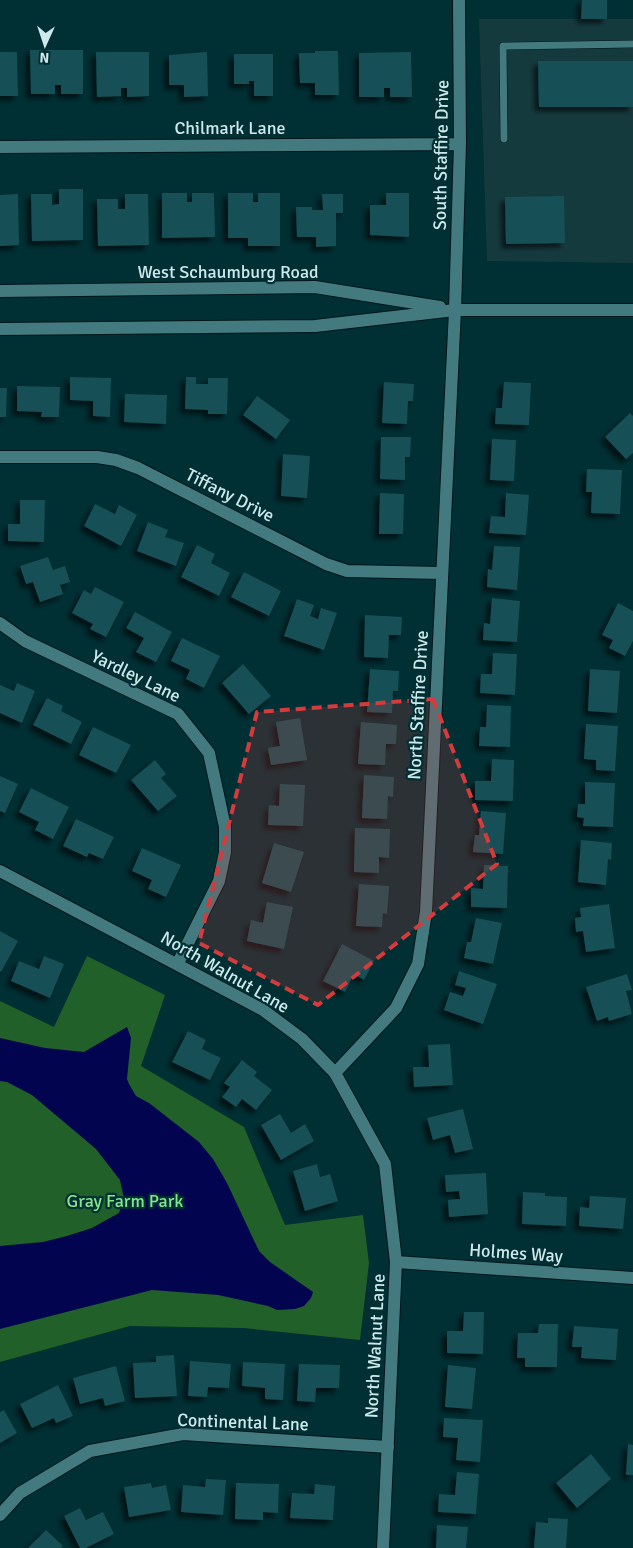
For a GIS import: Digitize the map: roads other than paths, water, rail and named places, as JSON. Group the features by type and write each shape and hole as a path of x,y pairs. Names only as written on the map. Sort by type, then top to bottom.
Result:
{"street":[{"name":"South Staffire Drive","path":"455,310 460,144 460,0"},
{"name":"Chilmark Lane","path":"0,147 460,144"},
{"name":"West Schaumburg Road","path":"0,291 315,287 455,310"},
{"name":"West Schaumburg Road","path":"0,329 315,326 455,310 633,310"},
{"name":"North Staffire Drive","path":"335,1073 396,1008 418,964 426,912 455,310"},
{"name":"Tiffany Drive","path":"0,458 97,456 116,460 138,468 326,564 347,571 442,573"},
{"name":"Yardley Lane","path":"0,623 25,640 178,714 208,754 225,827 225,852 219,881 178,963"},
{"name":"North Walnut Lane","path":"0,870 264,1010 302,1039 335,1073 385,1164 396,1262 383,1548"},
{"name":"Holmes Way","path":"396,1262 633,1278"},
{"name":"Continental Lane","path":"0,1515 20,1493 90,1451 183,1434 388,1447"}],"lane":[{"path":"504,139 503,46 633,44"}],"park label":[{"name":"Gray Farm Park","path":"125,1201"}]}
